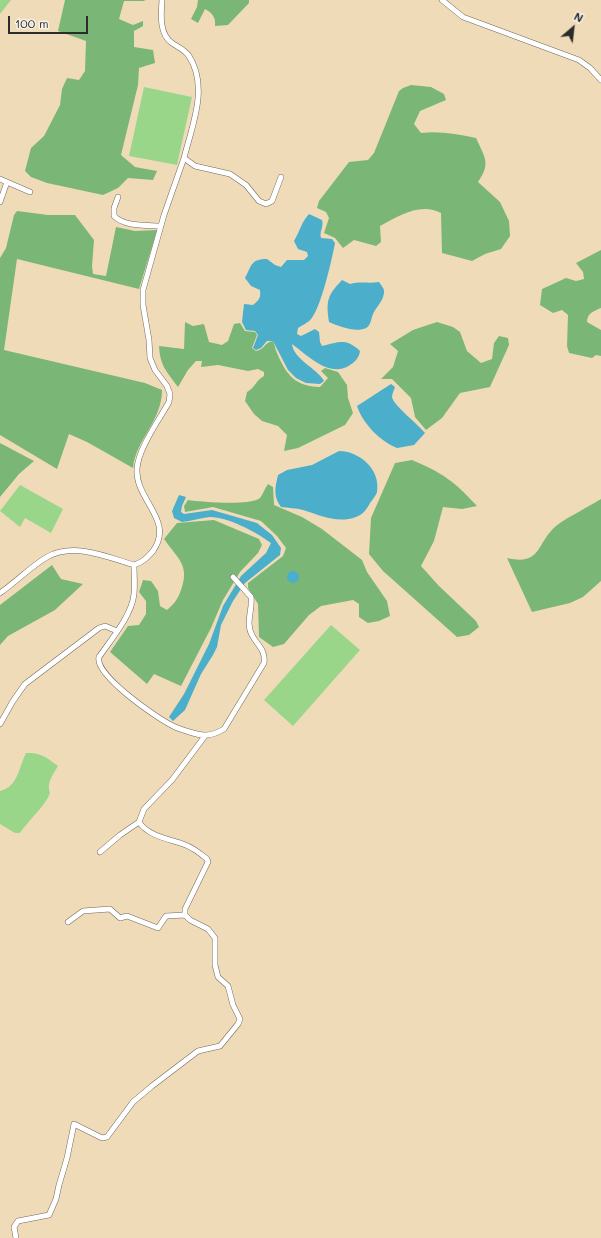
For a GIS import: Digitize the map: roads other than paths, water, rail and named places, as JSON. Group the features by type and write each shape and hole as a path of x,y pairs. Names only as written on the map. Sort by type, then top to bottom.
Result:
{"street":[{"path":"0,593 48,556 65,552 81,551 96,553 134,565 147,558 158,543 160,528 155,513 140,489 137,467 141,453 169,402 170,394 150,358 150,340 143,305 143,290 161,226 184,158 198,101 197,83 189,55 168,40 164,31 161,20 162,0"},
{"path":"442,0 462,17 579,60 590,68 601,80"},
{"path":"184,158 195,166 230,174 246,185 259,201 266,204 272,201 281,177"},
{"path":"0,179 30,192"},
{"path":"0,202 7,182"},
{"path":"118,197 114,208 114,216 118,220 124,223 161,226"},
{"path":"134,565 134,594 132,603 117,631 99,657 97,661 99,666 116,685 130,697 166,722 174,727 205,736"},
{"path":"100,852 120,835 139,822 144,809 172,780 205,736 224,729 264,663 265,656 257,640 252,635 249,625 251,597 233,577"},
{"path":"0,724 25,684 40,671 99,628 105,626 117,631"},
{"path":"16,1238 14,1227 18,1221 49,1215 56,1199 58,1185 68,1158 74,1124 102,1138 107,1138 133,1102 198,1051 220,1046 238,1024 240,1019 233,1004 230,990 218,977 215,938 208,929 190,920 185,915 185,909 208,862 207,859 185,844 143,828 139,822"},
{"path":"68,922 84,911 110,909 120,918 127,916 158,928 166,916 185,915"}],"water":[{"path":"309,214 322,220 321,238 332,239 335,243 326,283 319,305 311,319 298,328 297,334 301,336 315,329 319,332 322,346 342,342 351,344 360,351 358,358 352,364 342,369 335,369 319,364 292,344 297,355 321,376 324,381 320,384 306,383 296,378 288,370 273,341 267,341 261,348 256,350 253,348 258,335 255,331 246,330 242,322 244,304 253,305 260,297 260,290 251,286 245,278 251,266 258,260 262,259 267,259 275,265 281,267 287,260 304,260 308,256 307,252 298,249 294,241"},
{"path":"342,280 350,284 379,282 383,289 383,296 368,327 357,330 342,327 329,322 329,299 333,290"},
{"path":"391,384 395,387 392,396 393,400 401,410 425,433 414,445 397,448 384,441 363,419 357,406"},
{"path":"339,451 354,454 361,458 372,469 376,476 377,492 364,512 358,516 342,520 300,509 281,507 278,503 275,492 278,475 287,470 312,465"},
{"path":"179,495 186,497 181,512 184,514 212,510 257,523 272,535 281,548 280,555 245,583 233,601 221,625 217,647 213,655 201,674 185,710 173,721 169,717 184,694 209,644 223,606 241,576 266,553 271,543 258,534 233,522 210,517 182,522 174,518 172,511"},
{"path":"291,571 295,571 299,577 295,583 291,583 287,579 287,575"}]}
